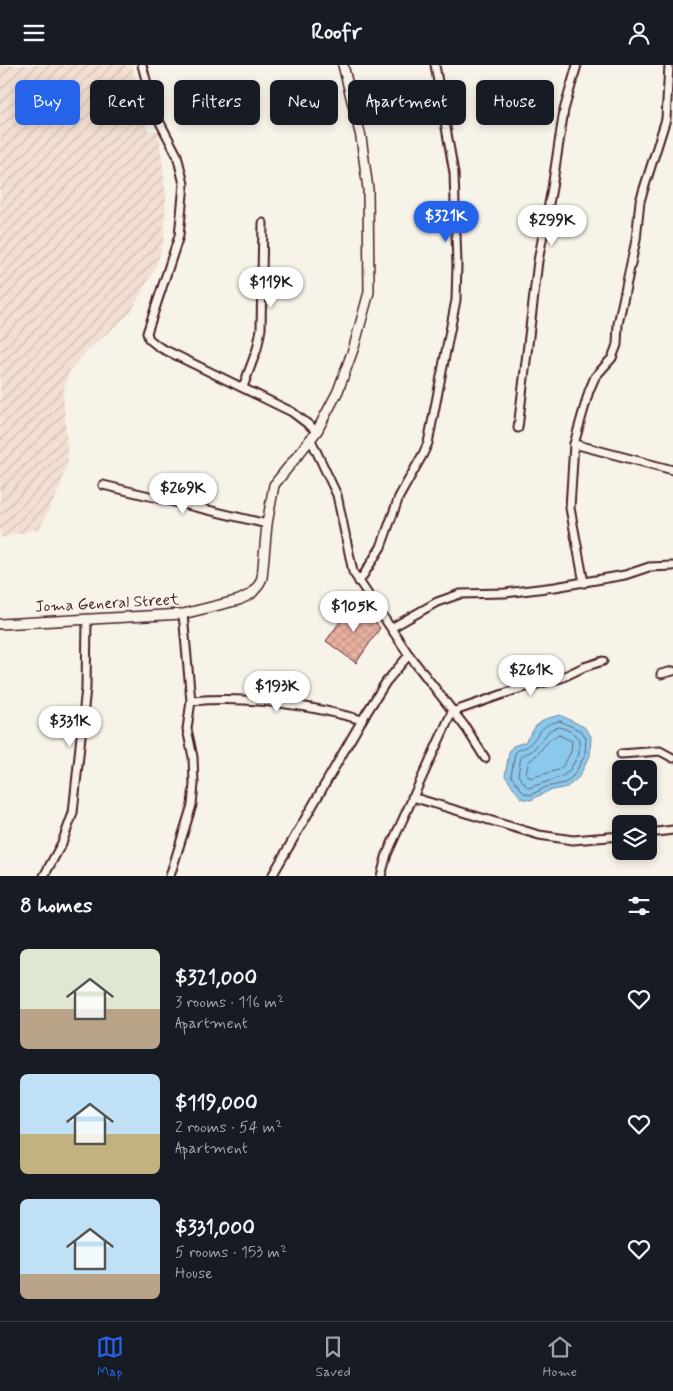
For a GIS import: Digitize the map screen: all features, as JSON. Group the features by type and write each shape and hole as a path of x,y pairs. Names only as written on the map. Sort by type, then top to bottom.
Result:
{"street":[{"path":"142,65 155,113 177,155 184,184 179,236 147,333 149,339 159,347 292,412 317,431"},
{"name":"Joma General Street","path":"0,623 183,614 251,595 262,578 267,524 274,485 311,440 338,391 354,347 369,292 368,189 362,137 343,65"},
{"path":"359,582 381,547 399,497 424,455 456,300 457,265 454,173 435,65"},
{"path":"518,428 538,261 564,110 577,65"},
{"path":"584,583 570,508 574,445 589,391 595,377 612,358 618,345 618,324 636,240 640,201 669,119 669,65"},
{"path":"243,387 257,349 261,329 263,223"},
{"path":"311,440 336,495 354,572 359,582 393,627 410,655 466,728 485,758"},
{"path":"574,445 673,470"},
{"path":"103,485 267,524"},
{"path":"393,627 437,602 460,594 505,593 584,583 649,567 673,566"},
{"path":"170,876 192,805 193,791 193,757 188,729 191,701 183,614"},
{"path":"44,876 62,843 73,813 86,688 86,619"},
{"path":"272,876 362,720 386,682 410,655"},
{"path":"381,876 388,854 412,797 452,711 561,677 603,661"},
{"path":"661,674 673,671"},
{"path":"191,701 228,699 285,703 325,709 362,720"},
{"path":"621,754 660,751 673,758"},
{"path":"412,797 539,835 573,840 612,837"},
{"path":"657,832 673,830"}],"shaded area":[{"path":"0,65 132,65 136,80 90,80 90,125 147,125 148,131 159,131 166,197 164,239 157,264 131,312 86,352 71,369 63,391 68,460 60,488 39,529 0,538"}],"water":[{"path":"560,715 584,727 591,736 590,756 578,778 567,787 548,791 531,800 521,798 505,776 509,752 513,746 525,742 536,726 545,719"}],"building":[{"path":"356,600 380,628 356,663 326,641"}]}
